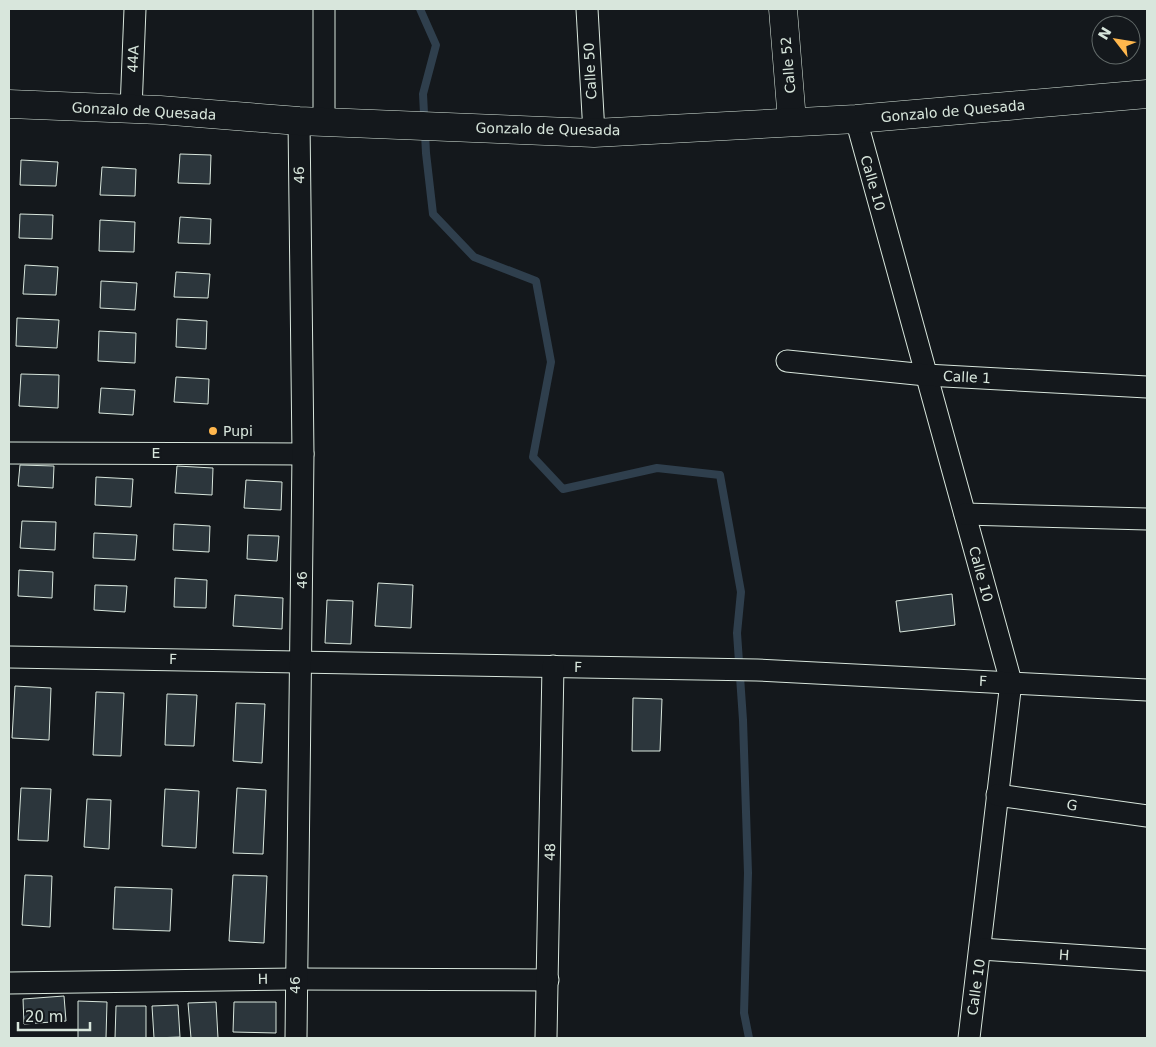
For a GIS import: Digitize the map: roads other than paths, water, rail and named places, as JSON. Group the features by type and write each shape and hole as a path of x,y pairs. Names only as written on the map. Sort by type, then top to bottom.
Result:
{"street":[{"name":"44A","path":"131,109 135,9"},
{"name":"46","path":"296,1038 295,979 302,662 303,454 311,121 324,9"},
{"name":"Calle 50","path":"587,9 594,133"},
{"name":"Calle 52","path":"783,9 792,121"},
{"name":"Gonzalo de Quesada","path":"9,104 131,109 311,121 594,133 856,119 1147,94"},
{"name":"Calle 10","path":"856,119 1011,682 969,1038"},
{"name":"Calle 1","path":"787,362 926,375 1147,387"},
{"name":"E","path":"9,453 303,454"},
{"path":"965,514 1147,519"},
{"name":"F","path":"9,657 757,670 1147,690"},
{"name":"48","path":"546,1038 553,666"},
{"name":"G","path":"997,795 1147,816"},
{"name":"H","path":"981,949 1147,960"},
{"name":"H","path":"9,983 295,979 548,980"}],"waterway":[{"path":"420,9 436,45 423,94 426,153 433,214 474,257 536,281 551,362 533,457 563,489 657,468 720,475 741,592 737,633 743,720 748,873 744,1013 749,1038"}],"place":[{"name":"Pupi","path":"213,431"}]}
